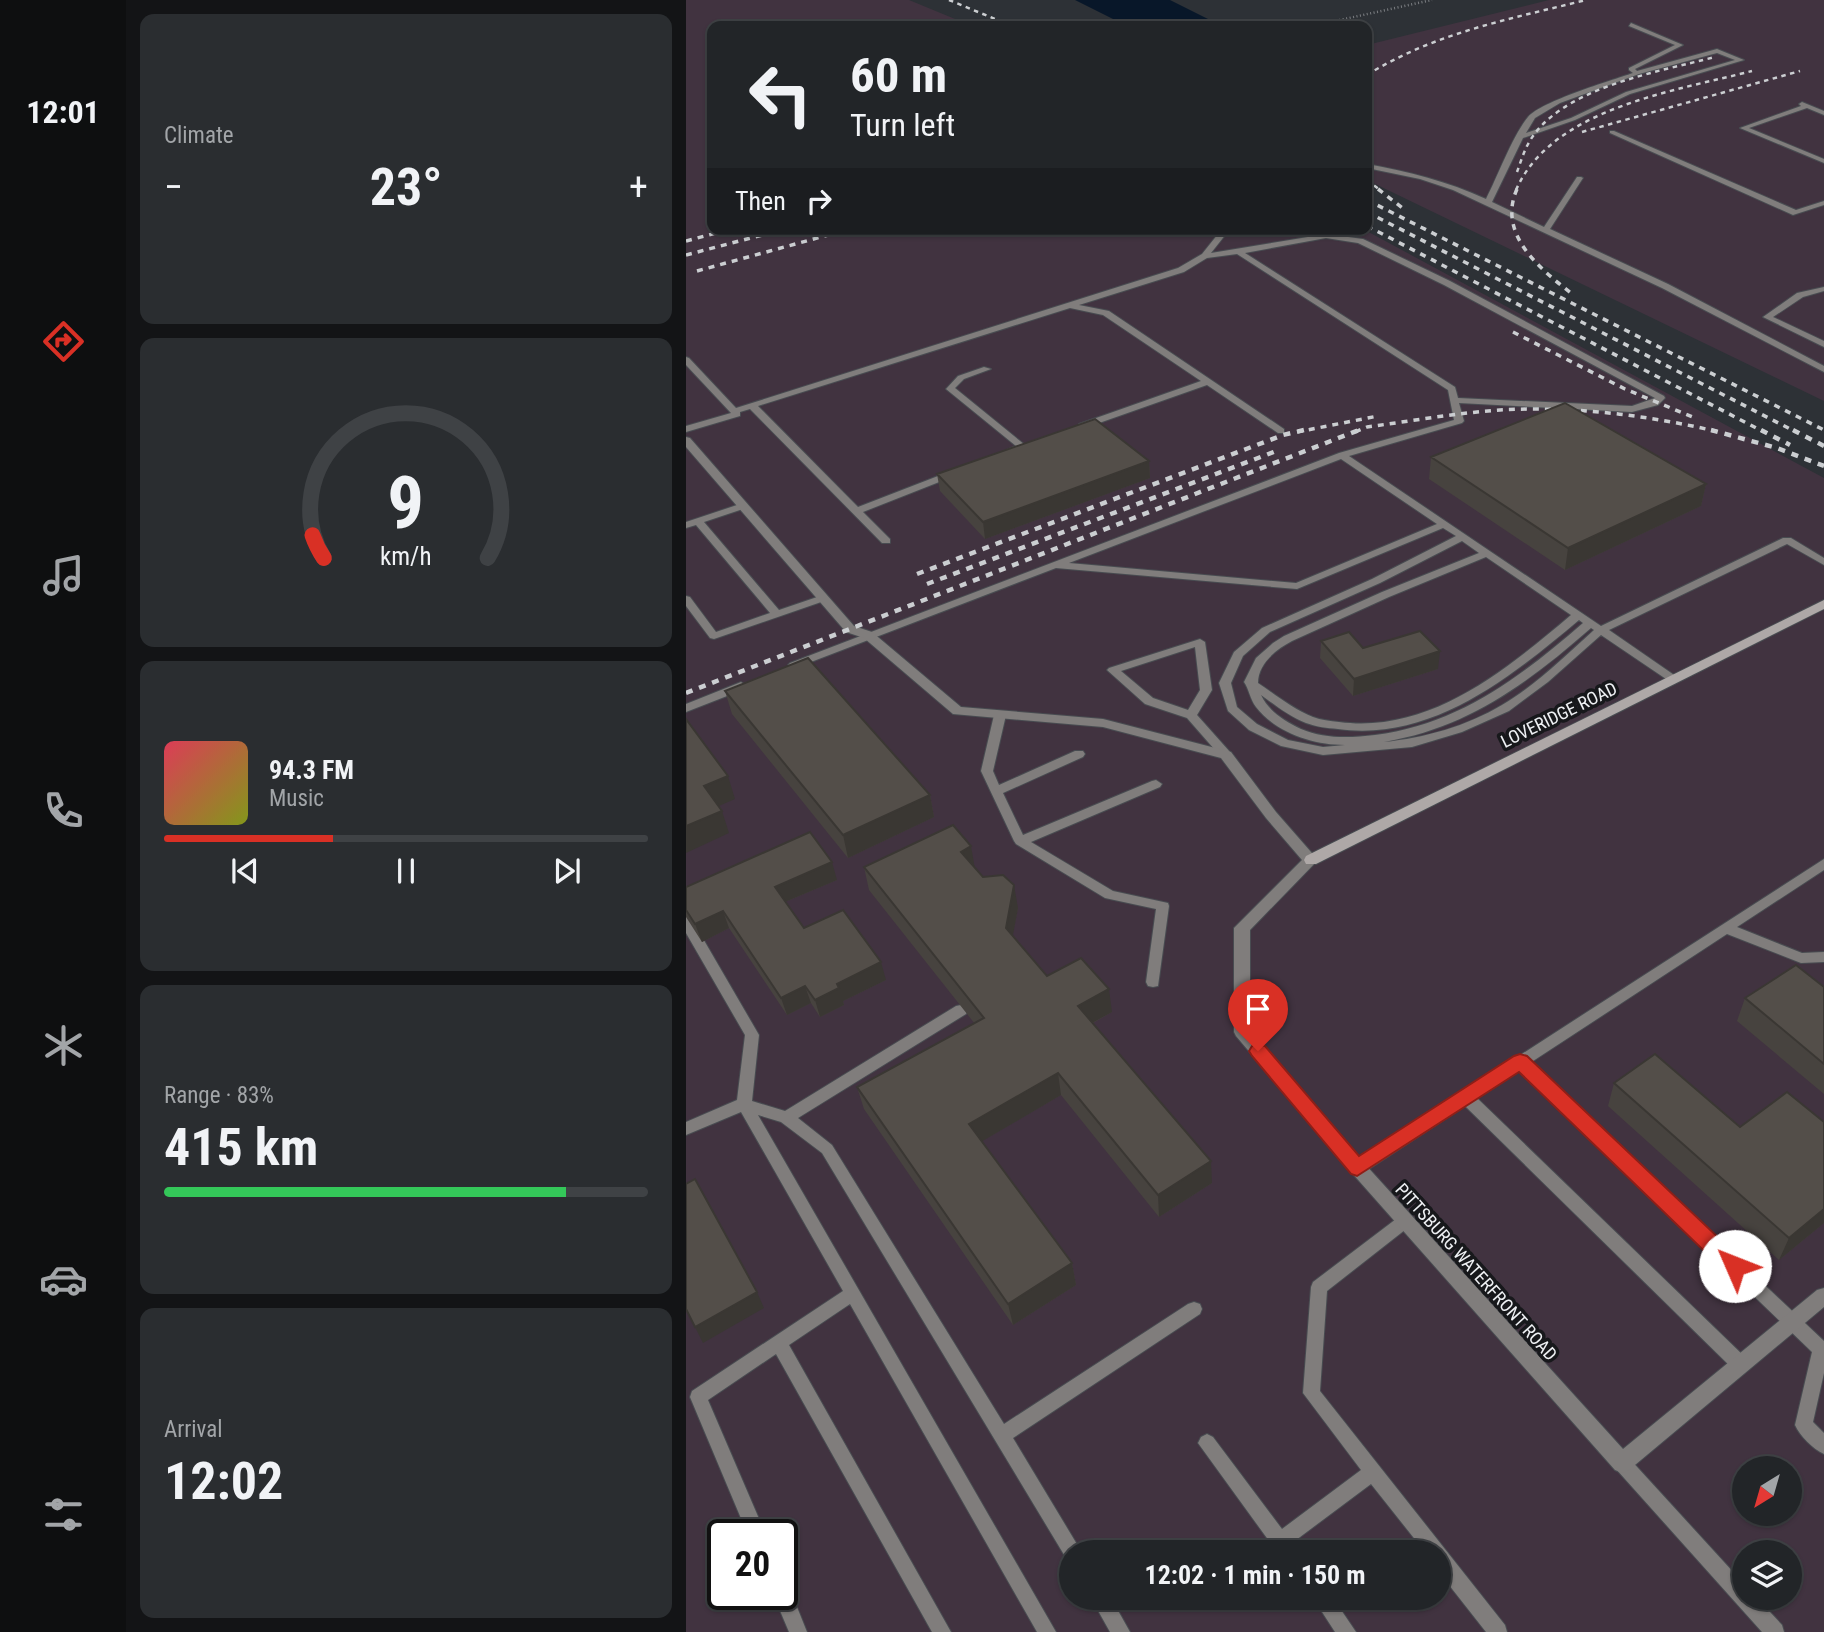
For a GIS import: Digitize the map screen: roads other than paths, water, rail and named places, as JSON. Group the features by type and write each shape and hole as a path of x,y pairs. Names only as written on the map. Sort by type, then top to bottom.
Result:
{"street":[{"path":"686,440 850,629 868,635 958,711 1103,723 1226,755 1271,815 1311,860"},
{"name":"LOVERIDGE ROAD","path":"1311,860 1824,604"},
{"name":"PITTSBURG WATERFRONT ROAD","path":"1311,860 1242,928 1242,1032 1357,1168 1622,1463"},
{"path":"1622,1463 1824,1296"}],"lane":[{"path":"1631,25 1680,45 1631,69 1637,73"},
{"path":"1488,203 1520,137 1532,117 1558,102 1637,73 1717,51 1741,60 1628,93 1573,119 1520,137"},
{"path":"1824,113 1804,105 1743,128 1824,161"},
{"path":"1612,132 1796,213 1824,203"},
{"path":"1372,167 1432,181 1488,203 1665,286 1824,369"},
{"path":"1546,230 1579,178"},
{"path":"1205,257 1222,235"},
{"path":"734,411 1181,270 1205,257 1326,236 1360,242 1447,283 1661,398 1655,403 1632,409 1455,400"},
{"path":"783,669 1342,455 1459,421 1452,389 1238,252"},
{"path":"1824,289 1800,295 1767,317 1824,344"},
{"path":"1069,306 1106,313 1281,431"},
{"path":"686,360 737,414 686,429"},
{"path":"987,369 960,378 950,389 1022,447"},
{"path":"1072,430 1208,382"},
{"path":"752,405 886,541"},
{"path":"996,457 1034,443"},
{"path":"1342,455 1673,679"},
{"path":"856,511 971,467"},
{"path":"686,524 743,506"},
{"path":"698,521 777,614"},
{"path":"1053,565 1297,586 1444,524"},
{"path":"1462,537 1376,581 1266,629 1238,654 1225,683 1233,708 1253,727 1285,743 1322,751 1412,743 1458,729 1505,708 1544,680 1601,630 1787,540 1824,562"},
{"path":"1487,553 1368,601 1277,645 1258,664 1250,682 1254,699 1270,717 1291,729 1322,740 1394,737 1429,728 1468,713 1508,690 1590,623"},
{"path":"686,599 714,636 823,598"},
{"path":"1250,682 1316,723 1351,728 1401,724 1451,708 1489,686 1578,615"},
{"path":"1191,715 1206,690 1200,642 1112,670 1149,702 1191,715 1226,755"},
{"path":"686,708 759,679"},
{"path":"1000,715 987,771 1020,841 1110,895 1163,906 1153,982"},
{"path":"996,791 1079,754"},
{"path":"1020,841 1156,784"},
{"path":"1357,1168 1824,864"},
{"path":"686,921 752,1035 744,1104 1047,1632"},
{"path":"1726,928 1801,958 1824,957"},
{"path":"786,1118 961,1010"},
{"path":"1520,1062 1823,1350 1804,1425 1824,1445"},
{"path":"1466,1097 1740,1364"},
{"path":"686,1129 744,1104 786,1118 827,1149 1065,1540"},
{"path":"1405,1221 1319,1287 1311,1393 1426,1540"},
{"path":"750,1519 698,1397 853,1293"},
{"path":"1001,1436 1194,1309"},
{"path":"779,1343 942,1632"},
{"path":"1207,1443 1279,1540"},
{"path":"1622,1463 1775,1632"},
{"path":"1292,1540 1373,1472"},
{"path":"1451,1572 1498,1632"},
{"path":"789,1610 798,1632"},
{"path":"1107,1610 1121,1632"},
{"path":"1331,1610 1347,1632"}],"water":[{"path":"1075,0 1170,0 1212,21 1117,21"}],"railway":[{"path":"949,0 1000,21"},
{"path":"1372,72 1419,48 1446,38 1586,0"},
{"path":"1517,172 1527,146 1541,126 1584,96 1638,76 1715,57"},
{"path":"1516,190 1533,162 1557,140 1586,122 1653,96 1752,71"},
{"path":"1582,132 1800,71"},
{"path":"1372,184 1380,190"},
{"path":"1378,189 1405,210"},
{"path":"1517,189 1512,205 1512,221 1517,235 1524,248 1546,273 1571,293"},
{"path":"1372,203 1824,430"},
{"path":"1372,215 1796,432"},
{"path":"1372,229 1764,432"},
{"path":"686,241 708,235"},
{"path":"686,255 762,235"},
{"path":"697,271 828,235"},
{"path":"1513,332 1625,389 1695,418"},
{"path":"1355,432 1367,427 1450,415 1527,409 1610,413 1716,431"},
{"path":"1297,432 1378,416"},
{"path":"917,574 1283,435 1304,430"},
{"path":"686,693 1359,430"},
{"path":"1711,430 1716,431"},
{"path":"1761,430 1790,445"},
{"path":"1793,430 1824,446"},
{"path":"1716,431 1777,448 1824,466"},
{"path":"927,584 1279,450"}]}
